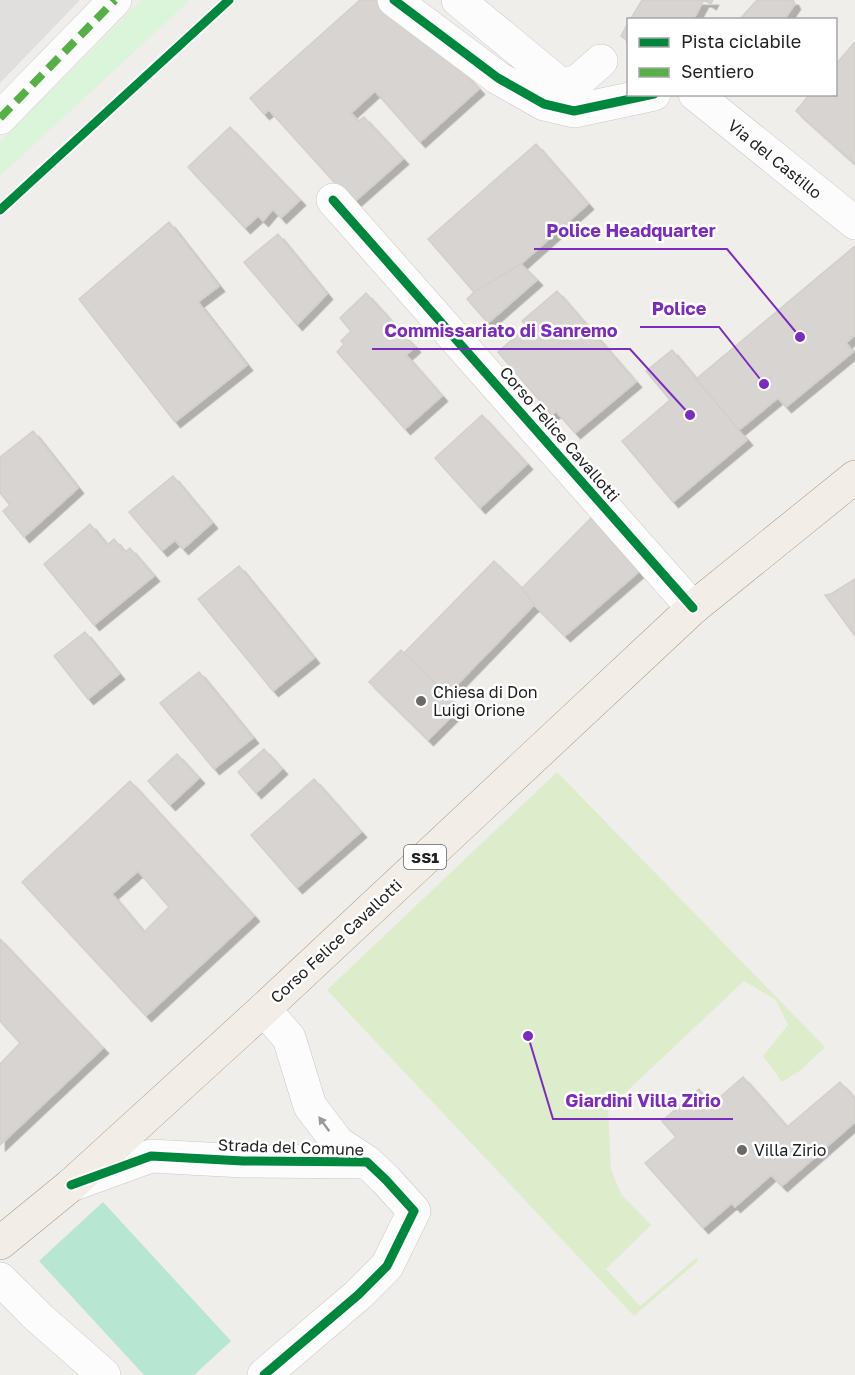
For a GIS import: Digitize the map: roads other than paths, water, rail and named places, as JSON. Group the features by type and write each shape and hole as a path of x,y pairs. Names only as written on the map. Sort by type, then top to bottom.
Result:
{"main road":[{"name":"Corso Felice Cavallotti","path":"0,1243 71,1185 264,1009 693,608 855,477"}],"street":[{"path":"0,118 115,0"},
{"path":"394,0 498,78 544,104 574,111 645,96"},
{"path":"458,0 560,84 577,82 601,61"},
{"name":"Via del Castillo","path":"697,96 855,223"},
{"name":"Corso Felice Cavallotti","path":"333,200 693,608"},
{"name":"Strada del Comune","path":"264,1009 288,1038 310,1106 338,1143 367,1162 386,1179 414,1211 387,1266 358,1295 264,1375"},
{"name":"Strada del Comune","path":"71,1185 151,1156 243,1161 367,1162"},
{"path":"0,1279 104,1375"}],"place":[{"name":"Police Headquarter","path":"800,337"},
{"name":"Police","path":"764,384"},
{"name":"Commissariato di Sanremo","path":"690,415"},
{"name":"Chiesa di Don Luigi Orione","path":"421,701"},
{"name":"Giardini Villa Zirio","path":"528,1036"},
{"name":"Villa Zirio","path":"742,1150"}]}
